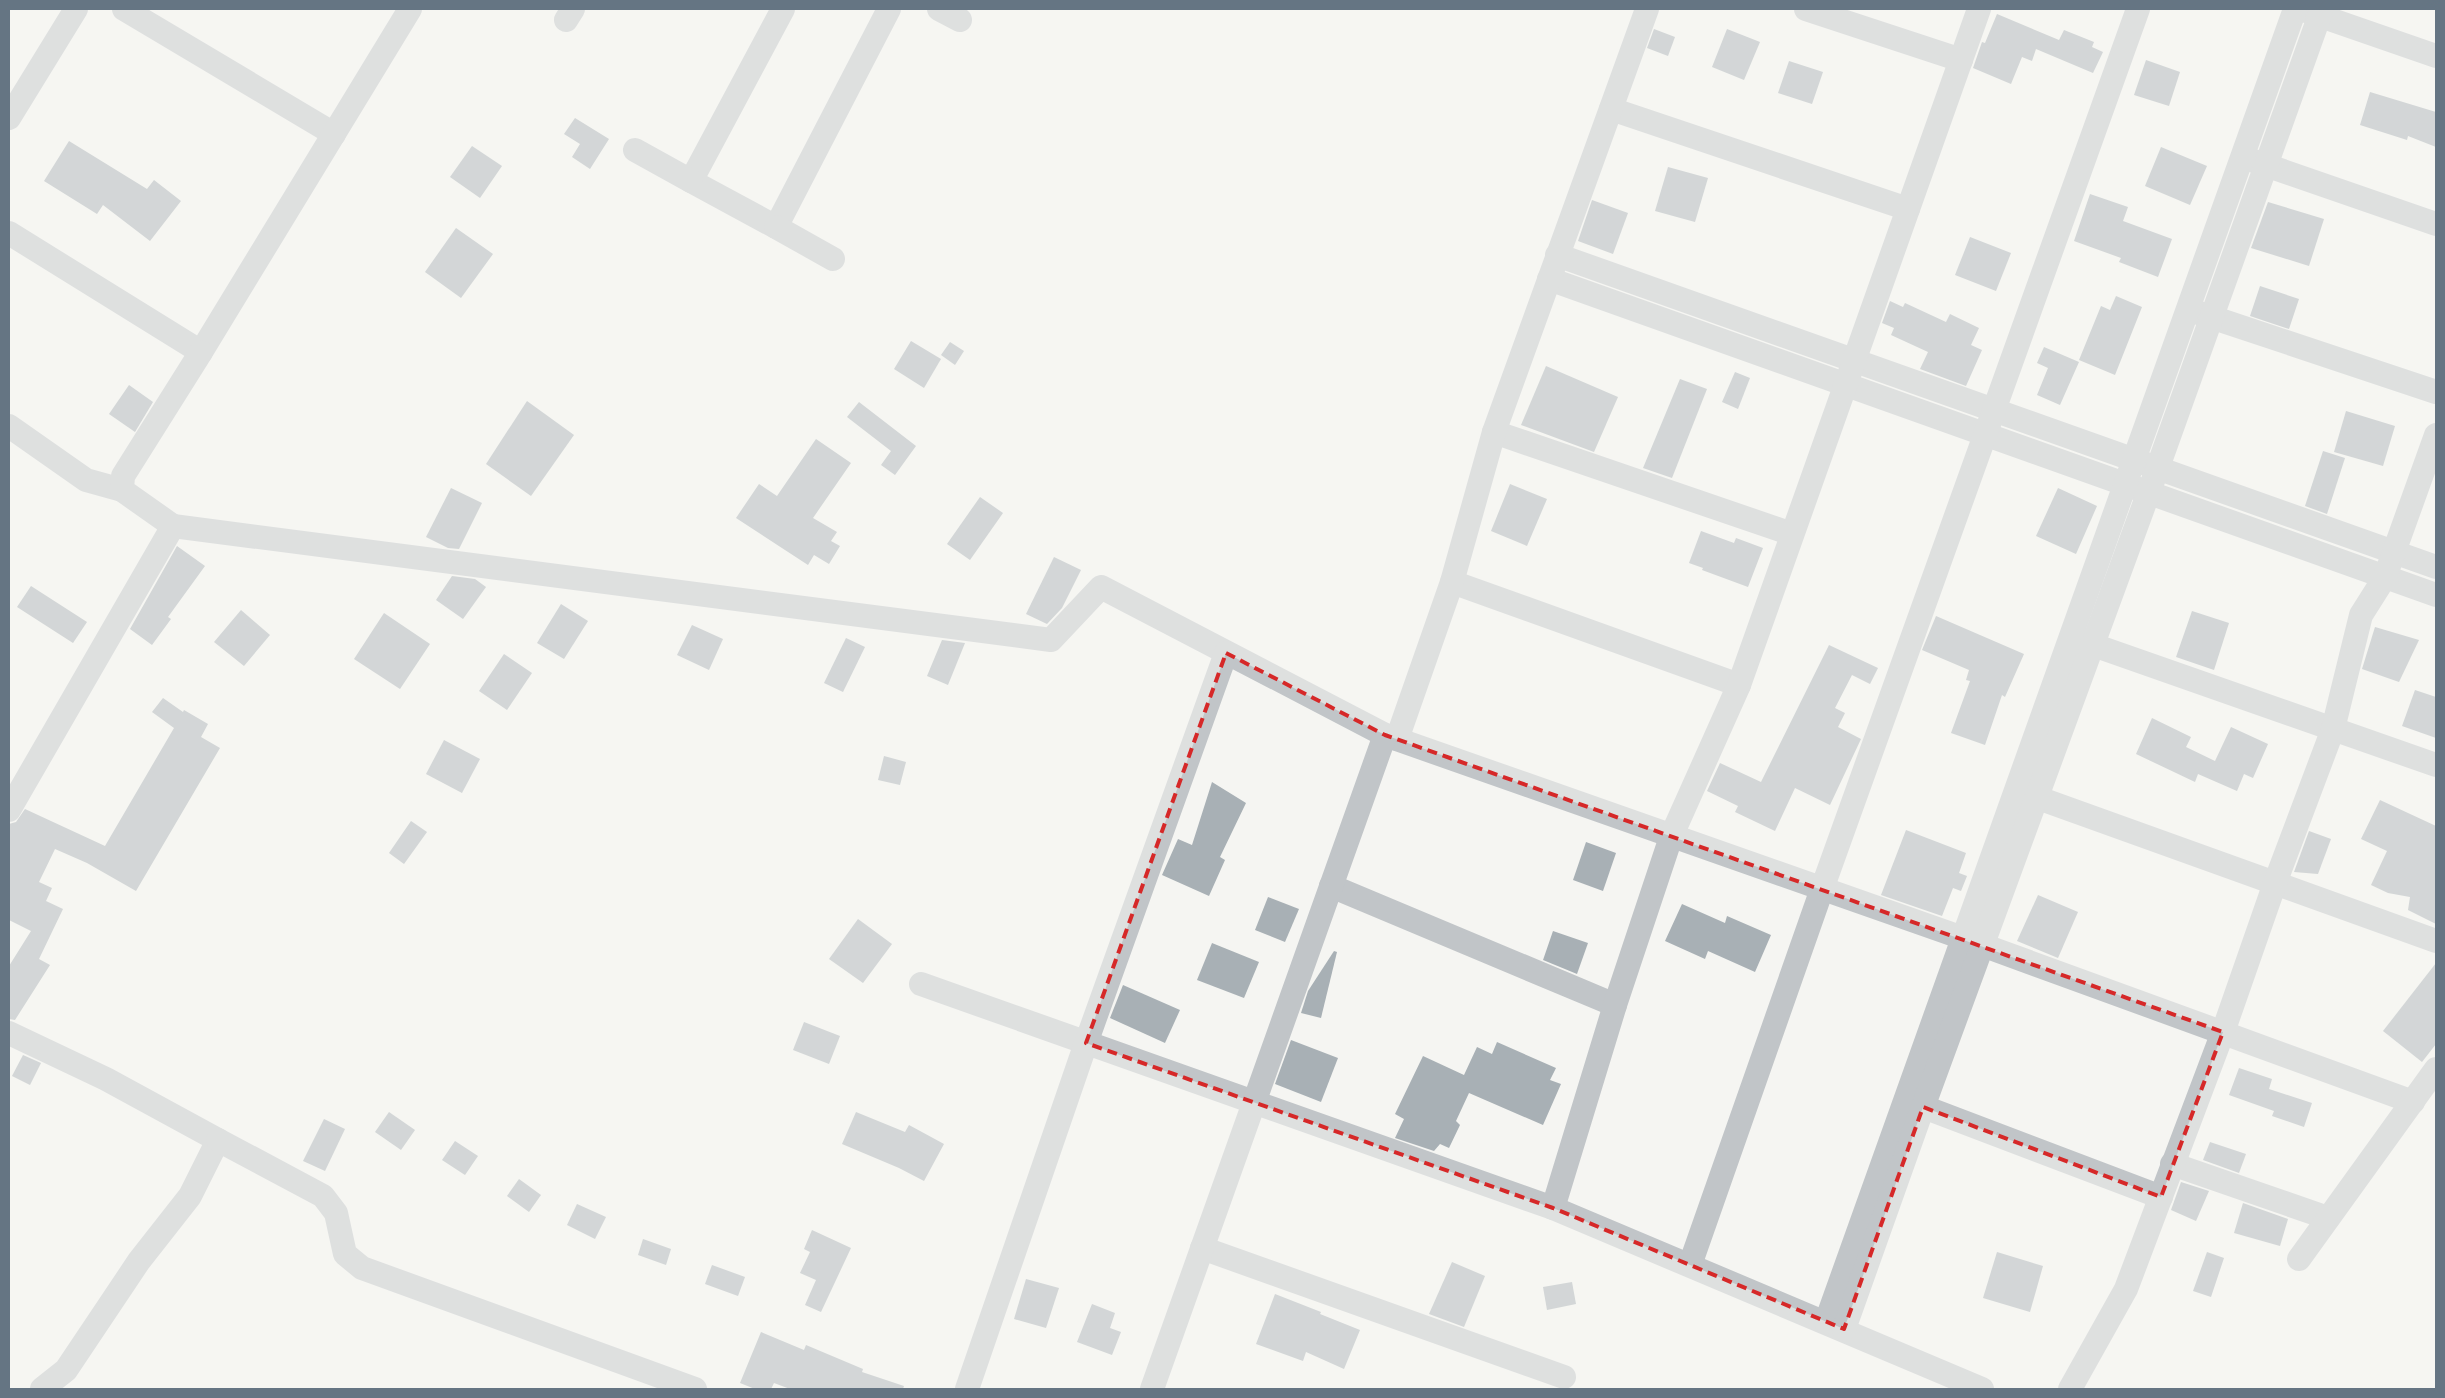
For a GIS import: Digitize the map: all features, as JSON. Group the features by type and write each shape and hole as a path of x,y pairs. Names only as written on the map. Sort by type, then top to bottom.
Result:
{"street":[{"path":"9,118 76,9"},
{"path":"124,9 334,134"},
{"path":"122,490 123,476 410,9"},
{"path":"691,182 783,9"},
{"path":"776,227 889,9"},
{"path":"939,9 960,20"},
{"path":"1152,1389 1331,886 1452,582 1494,432 1647,9"},
{"path":"1806,9 1961,60"},
{"path":"1553,1208 1615,1005 1672,837 1739,685 1979,9"},
{"path":"1690,1265 1822,889 2138,9"},
{"path":"2027,794 2070,638 2295,9"},
{"path":"1835,1326 2027,794 2093,645 2158,467 2266,165 2314,11 2436,56"},
{"path":"1611,109 1908,209"},
{"path":"635,150 833,258"},
{"path":"2242,156 2436,224"},
{"path":"9,233 200,352"},
{"path":"1557,255 2436,567"},
{"path":"1549,278 2436,595"},
{"path":"2187,310 2212,316 2436,392"},
{"path":"9,426 86,480 122,490 174,526 1051,640 1101,587 1391,737 1973,942 2413,1102"},
{"path":"1494,432 1792,534"},
{"path":"2070,1389 2126,1289 2223,1032 2275,883 2333,729 2361,615 2385,577 2436,435"},
{"path":"9,810 174,526"},
{"path":"1452,582 1739,685"},
{"path":"2070,638 2436,765"},
{"path":"967,1389 1086,1043 1226,653"},
{"path":"2027,794 2436,941"},
{"path":"1331,886 1615,1005"},
{"path":"921,984 1553,1208 1982,1389"},
{"path":"9,1033 106,1079 323,1196 336,1213 346,1254 362,1268 695,1389"},
{"path":"2299,1259 2436,1069"},
{"path":"1914,1104 2161,1196"},
{"path":"42,1389 66,1370 139,1261 190,1196 218,1140"},
{"path":"2172,1164 2328,1218"},
{"path":"1202,1248 1564,1377"}],"highlighted area":[{"path":"1226,653 1385,735 2223,1032 2161,1197 1923,1107 1844,1329 1553,1208 1086,1043"}],"building":[{"path":"1997,14 2059,40 2064,30 2094,42 2092,47 2103,52 2093,73 2036,49 2032,61 2022,57 2011,84 1973,68 1982,42 1985,43"},
{"path":"1654,29 1675,37 1668,56 1647,48"},
{"path":"1727,29 1760,42 1744,80 1712,67"},
{"path":"2146,60 2180,72 2169,106 2134,95"},
{"path":"1789,61 1823,72 1812,104 1778,93"},
{"path":"2370,92 2436,112 2436,147 2408,136 2407,140 2360,125"},
{"path":"575,118 609,139 590,169 572,157 580,144 564,134"},
{"path":"69,141 147,189 154,180 181,201 150,241 103,205 97,214 44,181"},
{"path":"472,146 502,166 480,198 450,177"},
{"path":"2161,147 2207,166 2190,205 2145,186"},
{"path":"1668,167 1708,178 1695,222 1655,211"},
{"path":"2090,194 2128,207 2123,221 2172,239 2158,277 2119,262 2121,258 2074,241"},
{"path":"1592,200 1628,213 1613,254 1578,241"},
{"path":"2268,202 2324,219 2309,266 2251,248"},
{"path":"456,228 493,254 461,298 425,272"},
{"path":"1970,237 2011,253 1996,291 1955,275"},
{"path":"2260,286 2299,299 2289,329 2250,316"},
{"path":"2116,296 2142,307 2115,375 2079,360 2101,306 2110,310"},
{"path":"1890,301 1903,307 1905,303 1946,322 1950,314 1979,328 1971,345 1982,350 1966,386 1920,369 1928,352 1891,335 1894,328 1882,323"},
{"path":"911,341 941,359 924,388 894,369"},
{"path":"950,342 964,351 955,365 941,355"},
{"path":"2044,347 2079,362 2060,405 2037,395 2048,368 2037,363"},
{"path":"1546,366 1618,397 1594,452 1521,425"},
{"path":"1735,372 1750,378 1738,409 1722,402"},
{"path":"1680,379 1707,389 1672,478 1643,468"},
{"path":"129,385 153,402 135,432 109,414"},
{"path":"527,401 574,435 531,496 486,464"},
{"path":"859,402 916,446 895,475 881,465 891,451 847,417"},
{"path":"2346,411 2395,426 2383,466 2334,452"},
{"path":"816,439 851,463 813,518 837,532 831,541 840,546 829,564 814,555 808,565 736,518 759,484 777,496"},
{"path":"2323,451 2345,458 2327,514 2305,506"},
{"path":"1510,484 1547,499 1527,546 1491,531"},
{"path":"451,488 482,503 459,549 448,548 426,537"},
{"path":"2058,488 2097,506 2076,554 2036,536"},
{"path":"980,497 1003,513 970,560 947,544"},
{"path":"1701,531 1734,543 1736,538 1763,548 1748,587 1702,570 1703,568 1689,563"},
{"path":"177,546 205,566 168,617 171,619 152,645 130,629"},
{"path":"1054,557 1081,570 1062,608 1047,624 1026,614"},
{"path":"452,576 475,579 486,587 463,619 436,600"},
{"path":"31,586 87,622 73,643 17,607"},
{"path":"561,604 588,621 564,659 537,643"},
{"path":"241,610 270,635 244,666 214,642"},
{"path":"2192,611 2229,623 2214,670 2176,657"},
{"path":"384,613 430,644 400,689 354,659"},
{"path":"1936,616 2024,654 2005,697 2002,695 1985,745 1951,733 1970,681 1966,680 1969,670 1922,650"},
{"path":"692,625 723,639 709,670 677,655"},
{"path":"2375,627 2419,640 2399,682 2362,669"},
{"path":"846,638 865,647 843,692 824,683"},
{"path":"942,640 965,643 948,685 927,676"},
{"path":"1829,645 1878,668 1870,684 1852,675 1835,708 1845,713 1838,727 1861,739 1830,805 1795,788 1775,831 1735,812 1738,806 1707,791 1720,763 1761,782"},
{"path":"504,654 532,673 507,710 479,691"},
{"path":"2415,690 2436,697 2436,738 2402,726"},
{"path":"163,698 183,712 184,710 208,724 201,737 220,748 136,891 87,863 55,849 39,882 52,888 46,901 63,909 39,959 50,965 15,1020 9,1019 9,966 31,931 9,920 9,824 16,822 25,809 105,846 174,728 152,712"},
{"path":"2152,718 2191,737 2186,747 2215,761 2231,727 2268,744 2253,778 2244,774 2237,791 2198,774 2195,782 2136,754"},
{"path":"444,740 480,759 462,793 426,774"},
{"path":"884,756 906,762 900,785 878,780"},
{"path":"1212,782 1246,803 1220,857 1225,860 1209,896 1162,875 1178,839 1192,845"},
{"path":"2380,800 2436,826 2436,924 2408,910 2410,897 2388,893 2371,885 2387,851 2361,839"},
{"path":"411,821 427,832 404,864 389,853"},
{"path":"1906,830 1966,853 1959,873 1967,876 1961,891 1953,888 1942,916 1881,895"},
{"path":"2309,831 2331,839 2318,874 2294,872"},
{"path":"1586,842 1616,853 1603,891 1573,880"},
{"path":"2038,895 2078,912 2058,958 2017,941"},
{"path":"1268,897 1299,909 1285,942 1255,930"},
{"path":"1682,904 1725,923 1727,916 1771,935 1755,972 1708,951 1705,959 1665,941"},
{"path":"858,919 892,944 863,983 829,959"},
{"path":"1553,931 1588,943 1577,974 1543,960"},
{"path":"1212,943 1259,962 1244,998 1197,980"},
{"path":"1334,951 1337,952 1321,1018 1301,1013 1308,991"},
{"path":"2436,963 2436,1044 2422,1062 2383,1031"},
{"path":"1123,985 1180,1010 1165,1043 1110,1018"},
{"path":"804,1022 840,1036 829,1064 793,1050"},
{"path":"1291,1040 1338,1058 1321,1102 1275,1084"},
{"path":"1497,1042 1556,1068 1550,1080 1561,1084 1543,1125 1469,1093 1456,1121 1460,1125 1449,1148 1440,1144 1434,1151 1395,1138 1404,1119 1395,1114 1423,1056 1464,1075 1477,1047 1492,1054"},
{"path":"23,1055 41,1063 30,1085 12,1076"},
{"path":"2239,1068 2272,1079 2269,1089 2312,1103 2304,1127 2272,1116 2274,1111 2229,1095"},
{"path":"389,1112 415,1130 401,1150 375,1132"},
{"path":"856,1112 905,1132 909,1125 944,1144 924,1181 899,1168 842,1144"},
{"path":"324,1119 345,1129 325,1171 303,1161"},
{"path":"455,1141 478,1156 465,1175 442,1160"},
{"path":"2210,1142 2246,1154 2239,1173 2203,1160"},
{"path":"519,1179 541,1195 529,1212 507,1196"},
{"path":"2181,1182 2209,1191 2196,1221 2171,1210"},
{"path":"2243,1203 2288,1219 2280,1246 2234,1233"},
{"path":"577,1204 606,1217 595,1239 567,1225"},
{"path":"812,1230 851,1248 821,1312 805,1305 816,1280 800,1273 810,1252 804,1249"},
{"path":"643,1239 671,1249 666,1265 638,1255"},
{"path":"1997,1252 2043,1266 2030,1312 1983,1298"},
{"path":"2207,1252 2224,1258 2211,1297 2193,1291"},
{"path":"1452,1262 1485,1276 1464,1327 1429,1314"},
{"path":"712,1265 745,1277 738,1296 705,1284"},
{"path":"1026,1279 1059,1288 1046,1328 1014,1319"},
{"path":"1572,1282 1576,1304 1547,1310 1543,1287"},
{"path":"1275,1294 1360,1330 1344,1369 1306,1352 1303,1361 1256,1344"},
{"path":"1092,1304 1115,1313 1110,1328 1121,1332 1112,1355 1077,1342"},
{"path":"761,1332 804,1350 806,1345 863,1369 862,1372 904,1386 903,1389 790,1389 774,1383 771,1389 755,1389 740,1383"}]}
